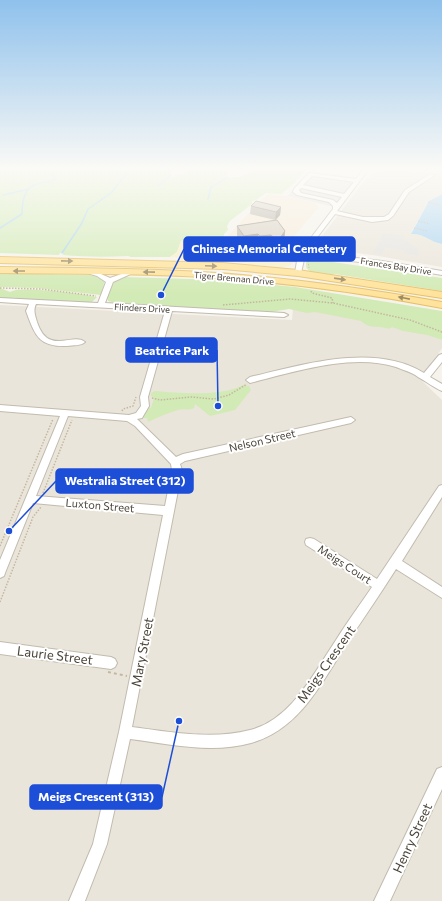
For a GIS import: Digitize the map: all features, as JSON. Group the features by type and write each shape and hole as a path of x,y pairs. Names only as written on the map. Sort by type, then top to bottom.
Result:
{"main road":[{"name":"Tiger Brennan Drive","path":"0,260 197,265 298,273 442,295"},
{"name":"Tiger Brennan Drive","path":"0,270 192,274 297,283 396,296 442,305"},
{"path":"297,283 298,273"}],"street":[{"path":"298,273 301,256 333,212"},
{"path":"343,212 372,220 386,218 390,216 393,212"},
{"name":"Frances Bay Drive","path":"215,251 380,262 442,273"},
{"path":"86,271 99,275 110,281"},
{"path":"101,305 110,281 132,272"},
{"name":"Flinders Drive","path":"0,300 284,315"},
{"path":"33,302 30,311 41,338 46,341 81,342"},
{"path":"0,408 69,416 131,417 145,406 144,398 169,309"},
{"path":"426,376 442,357"},
{"path":"250,380 342,360 361,359 392,363 426,376 442,388"},
{"path":"0,573 30,499 69,416"},
{"path":"131,417 175,462"},
{"name":"Nelson Street","path":"175,462 183,458 351,420"},
{"name":"Mary Street","path":"77,901 100,844 125,732 170,511 178,470 175,462"},
{"name":"Meigs Crescent","path":"125,732 212,742 250,737 266,731 284,719 311,688 396,563 442,489"},
{"name":"Luxton Street","path":"30,499 170,511"},
{"name":"Meigs Court","path":"310,542 379,586"},
{"path":"396,563 442,593"},
{"name":"Laurie Street","path":"0,648 111,663"},
{"name":"Henry Street","path":"382,901 442,774"}],"path":[{"path":"418,221 430,224"},
{"path":"414,228 427,231"},
{"path":"318,240 328,249 342,251"},
{"path":"0,288 41,289 100,296"},
{"path":"220,305 290,299 333,303 410,320 442,332"},
{"path":"131,417 123,410 133,406 136,397 160,400 182,397 214,398 228,395 245,386 250,380"},
{"path":"0,602 33,517 44,500 45,497 43,493 69,416"},
{"path":"0,546 54,418"},
{"path":"111,663 108,674 136,677"}],"shaded area":[{"path":"250,212 315,212 278,255 232,250 229,247 227,237"},
{"path":"340,212 423,212 411,233 422,234 437,243 442,244 442,267 329,249 319,240"},
{"path":"383,233 402,236 405,238 402,239 419,249 418,256 385,247 382,255 373,253"},
{"path":"196,236 209,238 207,243 213,243 207,256 187,254"},
{"path":"0,305 292,320 293,309 303,309 408,328 442,340 442,348 421,380 442,400 442,901 0,901"}],"green space":[{"path":"0,212 242,212 230,221 227,226 228,230 224,236 216,239 196,236 181,241 177,252 170,257 71,256 63,255 63,252 59,255 0,253"},
{"path":"221,252 272,258 267,262 213,257"},
{"path":"312,256 322,256 326,261 442,278 442,291 335,274 315,274 306,267 306,260"},
{"path":"0,273 91,275 105,280 101,295 37,288 0,287"},
{"path":"124,277 222,280 295,287 442,311 442,340 392,327 389,329 371,326 361,321 315,312 307,313 289,309 271,312 115,303 108,301 107,296 113,281"},
{"path":"0,288 10,292 25,289 65,292 97,297 91,303 62,303 60,300 43,302 41,299 2,298 0,297"},
{"path":"243,385 249,386 251,390 235,410 210,416 195,404 194,408 192,409 178,410 148,422 147,418 141,418 148,407 151,408 154,398 151,396 151,393 155,391 212,393 234,389"}],"sand":[{"path":"196,236 188,254 266,262 272,258 295,260 290,266 280,268 226,261 180,260 181,258 170,257 177,252 181,241"}],"water":[{"path":"423,212 442,212 442,244 420,235 411,234"}],"building":[{"path":"277,220 285,231 280,238 275,239 271,235 260,236 258,234 244,236 237,226"}],"waterway":[{"path":"0,228 22,214 22,212"},
{"path":"62,253 82,223 87,212"}],"place":[{"name":"Chinese Memorial Cemetery","path":"161,295"},
{"name":"Beatrice Park","path":"218,406"},
{"name":"Westralia Street (312)","path":"9,531"},
{"name":"Meigs Crescent (313)","path":"179,721"}]}
